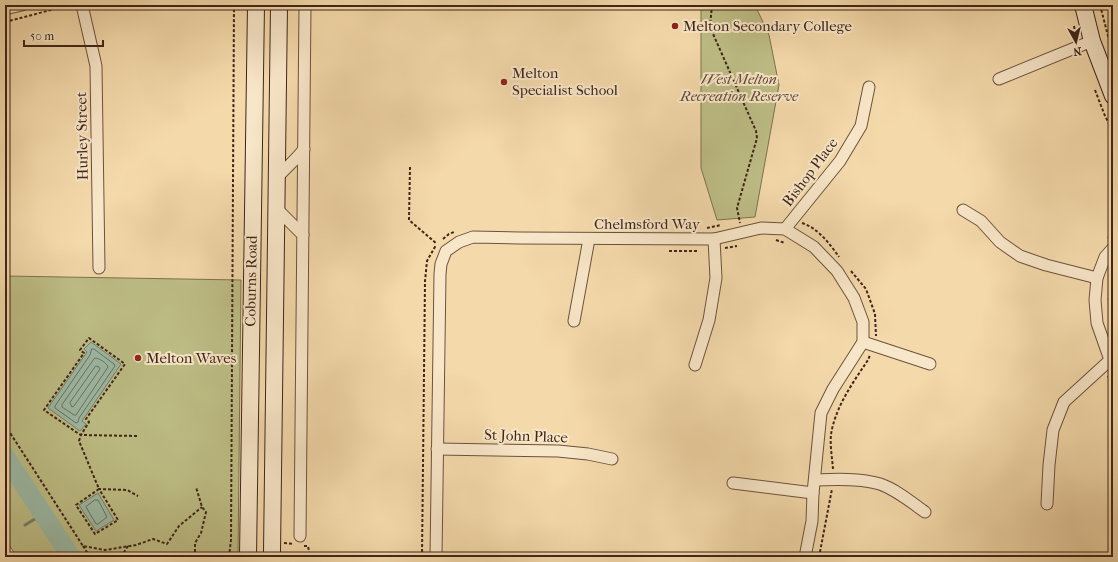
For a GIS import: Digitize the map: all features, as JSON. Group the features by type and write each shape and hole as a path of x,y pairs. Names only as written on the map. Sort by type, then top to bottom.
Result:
{"street":[{"path":"5,10 22,5"},
{"name":"Hurley Street","path":"82,5 96,66 99,268"},
{"name":"Coburns Road","path":"248,557 256,5"},
{"name":"Coburns Road","path":"273,557 279,5"},
{"path":"300,536 305,5"},
{"path":"1083,5 1092,41 1113,96"},
{"path":"999,79 1092,41"},
{"name":"Bishop Place","path":"788,225 840,161 860,126 869,87"},
{"path":"278,177 285,167 297,159 304,149"},
{"path":"277,209 303,235"},
{"path":"963,210 981,221 1000,242 1020,256 1046,266 1097,278"},
{"name":"Chelmsford Way","path":"436,557 440,274 441,264 446,251 459,242 473,236 715,244 761,228 788,225 814,247 837,271 854,298 863,322 868,344"},
{"path":"574,321 589,239"},
{"path":"695,365 711,313 716,278 715,244"},
{"path":"1047,504 1053,430 1064,402 1112,362 1097,324 1095,300 1097,278 1105,257 1113,248"},
{"path":"251,313 276,313"},
{"path":"805,557 812,521 813,494 821,413 833,389 868,344 930,364"},
{"name":"St John Place","path":"437,449 558,451 588,454 612,460"},
{"path":"815,480 850,479 880,484 902,495 925,512"},
{"path":"733,483 813,494"}],"path":[{"path":"5,22 70,5"},
{"path":"229,557 231,532 234,5"},
{"path":"712,5 710,27 756,130 757,138 737,208 740,223"},
{"path":"1100,5 1113,55"},
{"path":"410,167 409,220 437,244 427,261 425,281 422,557"},
{"path":"734,223 746,221"},
{"path":"701,228 724,225"},
{"path":"788,225 808,225 827,240 840,257"},
{"path":"443,239 449,234 455,232"},
{"path":"775,240 789,244"},
{"path":"665,250 697,251 715,244 731,248 741,244"},
{"path":"819,557 832,480 832,430 839,407 868,360 868,344 876,338 875,314 866,289 848,268"},
{"path":"1113,273 1108,294 1113,333"},
{"path":"137,436 81,435 44,410 84,353 80,350 89,338 125,364 86,419 89,422 81,435 79,441 99,489 118,520 95,534 76,505 99,489 127,490 138,496"},
{"path":"5,425 90,557"},
{"path":"195,557 195,543 201,533 206,512 202,507 196,488"},
{"path":"83,546 105,550 136,545 153,538 167,544 179,526 202,507"},
{"path":"121,557 128,546"}],"green space":[{"name":"West Melton Recreation Reserve","path":"701,5 755,5 769,35 779,85 755,217 717,220 701,168"},
{"name":"Melton Waves","path":"5,276 241,280 238,557 17,557 5,539"}],"water":[{"path":"91,342 121,364 82,421 86,424 80,431 48,408 87,352 84,349"},
{"path":"98,493 114,520 96,531 79,505"}],"waterway":[{"path":"5,456 71,557"},
{"path":"25,525 43,514"}],"place":[{"name":"Melton Secondary College","path":"675,26"},
{"name":"Melton Specialist School","path":"504,82"},
{"name":"Melton Waves","path":"138,358"}]}
